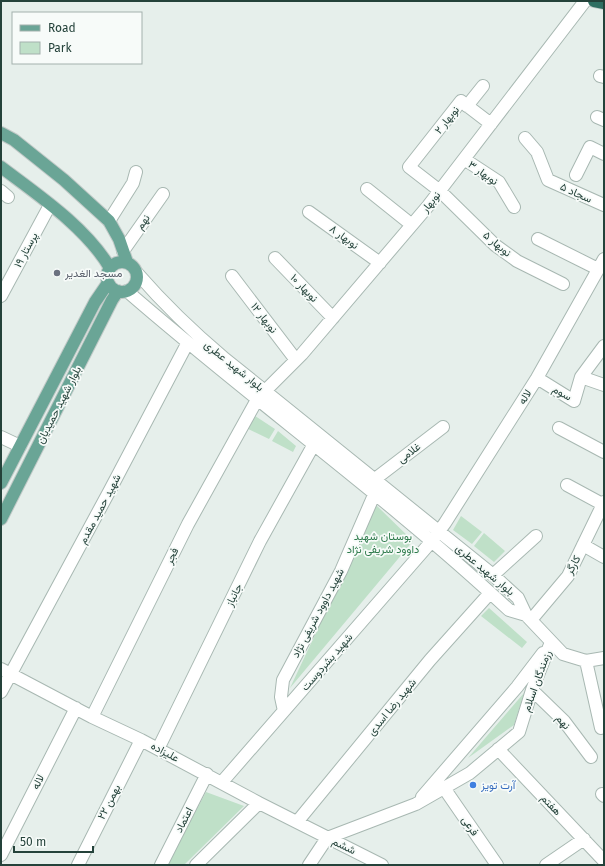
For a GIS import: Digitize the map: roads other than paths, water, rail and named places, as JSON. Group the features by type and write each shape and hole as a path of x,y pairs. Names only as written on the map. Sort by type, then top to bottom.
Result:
{"highway":[{"path":"594,1 604,4"}],"main road":[{"path":"1,133 14,140 64,180 109,221 119,239 125,256 137,273 134,285 123,291 112,288 108,283 107,278 110,268 125,256"},
{"path":"1,167 50,205 93,245 110,268"},
{"name":"بلوار شهید حمیدیان","path":"1,483 102,290 108,283"},
{"name":"بلوار شهید حمیدیان","path":"3,512 112,300 123,291"}],"street":[{"name":"نوبهار","path":"261,394 296,360 440,191 584,1"},
{"path":"467,106 483,86"},
{"name":"نوبهار ۲","path":"409,167 461,101 491,124"},
{"name":"سجاد ۵","path":"525,138 537,152 548,180 604,205"},
{"path":"576,175 590,148 604,154"},
{"name":"نوبهار ۳","path":"464,159 499,182 514,207"},
{"name":"نوبهار ۵","path":"409,167 440,191 495,245 518,261 563,284"},
{"path":"109,221 133,183 136,172"},
{"path":"367,189 412,225"},
{"name":"نهم","path":"125,256 163,194"},
{"name":"پرستار ۱۹","path":"1,296 50,205"},
{"name":"نوبهار ۸","path":"309,212 380,263"},
{"path":"538,239 601,264"},
{"name":"نوبهار ۱۰","path":"275,258 333,318"},
{"name":"لاله","path":"431,542 455,509 537,378 601,264"},
{"name":"بلوار شهید عطری","path":"137,273 190,329 314,444 490,592 509,610 528,618"},
{"name":"نوبهار ۱۲","path":"232,276 296,360"},
{"name":"بلوار شهید عطری","path":"123,291 187,344 261,394 375,479 493,575 518,598 528,618"},
{"name":"شهید حمید مقدم","path":"1,692 6,671 110,490 187,344"},
{"name":"سوم","path":"537,378 574,401 581,377 604,346"},
{"path":"581,377 604,385"},
{"name":"فجر","path":"92,717 188,524 261,394"},
{"name":"غلامی","path":"375,479 444,427"},
{"path":"560,428 604,452"},
{"path":"1,437 20,446"},
{"name":"جانباز","path":"158,749 260,541 314,444"},
{"path":"567,485 604,504"},
{"name":"شهید داوود شریفی نژاد","path":"284,711 282,697 283,680 341,571 374,494"},
{"name":"کارگر","path":"528,618 568,576 604,504"},
{"path":"493,575 536,536"},
{"name":"شهید بشردوست","path":"222,782 431,542"},
{"path":"583,545 604,557"},
{"name":"شهید رضا اسدی","path":"297,822 430,660 490,592"},
{"path":"528,618 564,654 586,661 604,658"},
{"name":"رزمندگان اسلام","path":"327,838 416,804 470,773 519,732 532,690 551,642"},
{"name":"رزمندگان اسلام","path":"416,804 517,687 551,642"},
{"path":"586,661 601,728"},
{"name":"علیزاده","path":"6,671 92,717 207,774 327,838"},
{"name":"نهم","path":"532,690 564,721 591,756"},
{"name":"لاله","path":"1,855 76,708"},
{"name":"۲۲ بهمن","path":"78,865 141,740"},
{"name":"هفتم","path":"498,749 602,856"},
{"name":"اعتماد","path":"161,865 207,774"},
{"name":"فرعی","path":"444,788 497,865"},
{"path":"196,865 259,803"},
{"path":"309,865 327,838"},
{"name":"ششم","path":"327,838 382,865"},
{"path":"546,865 584,839"}],"place":[{"name":"مسجد الغدیر","path":"57,273"},
{"name":"آرت تویز","path":"473,785"}],"park label":[{"name":"بوستان شهید داوود شریفی نژاد","path":"383,542"}]}
